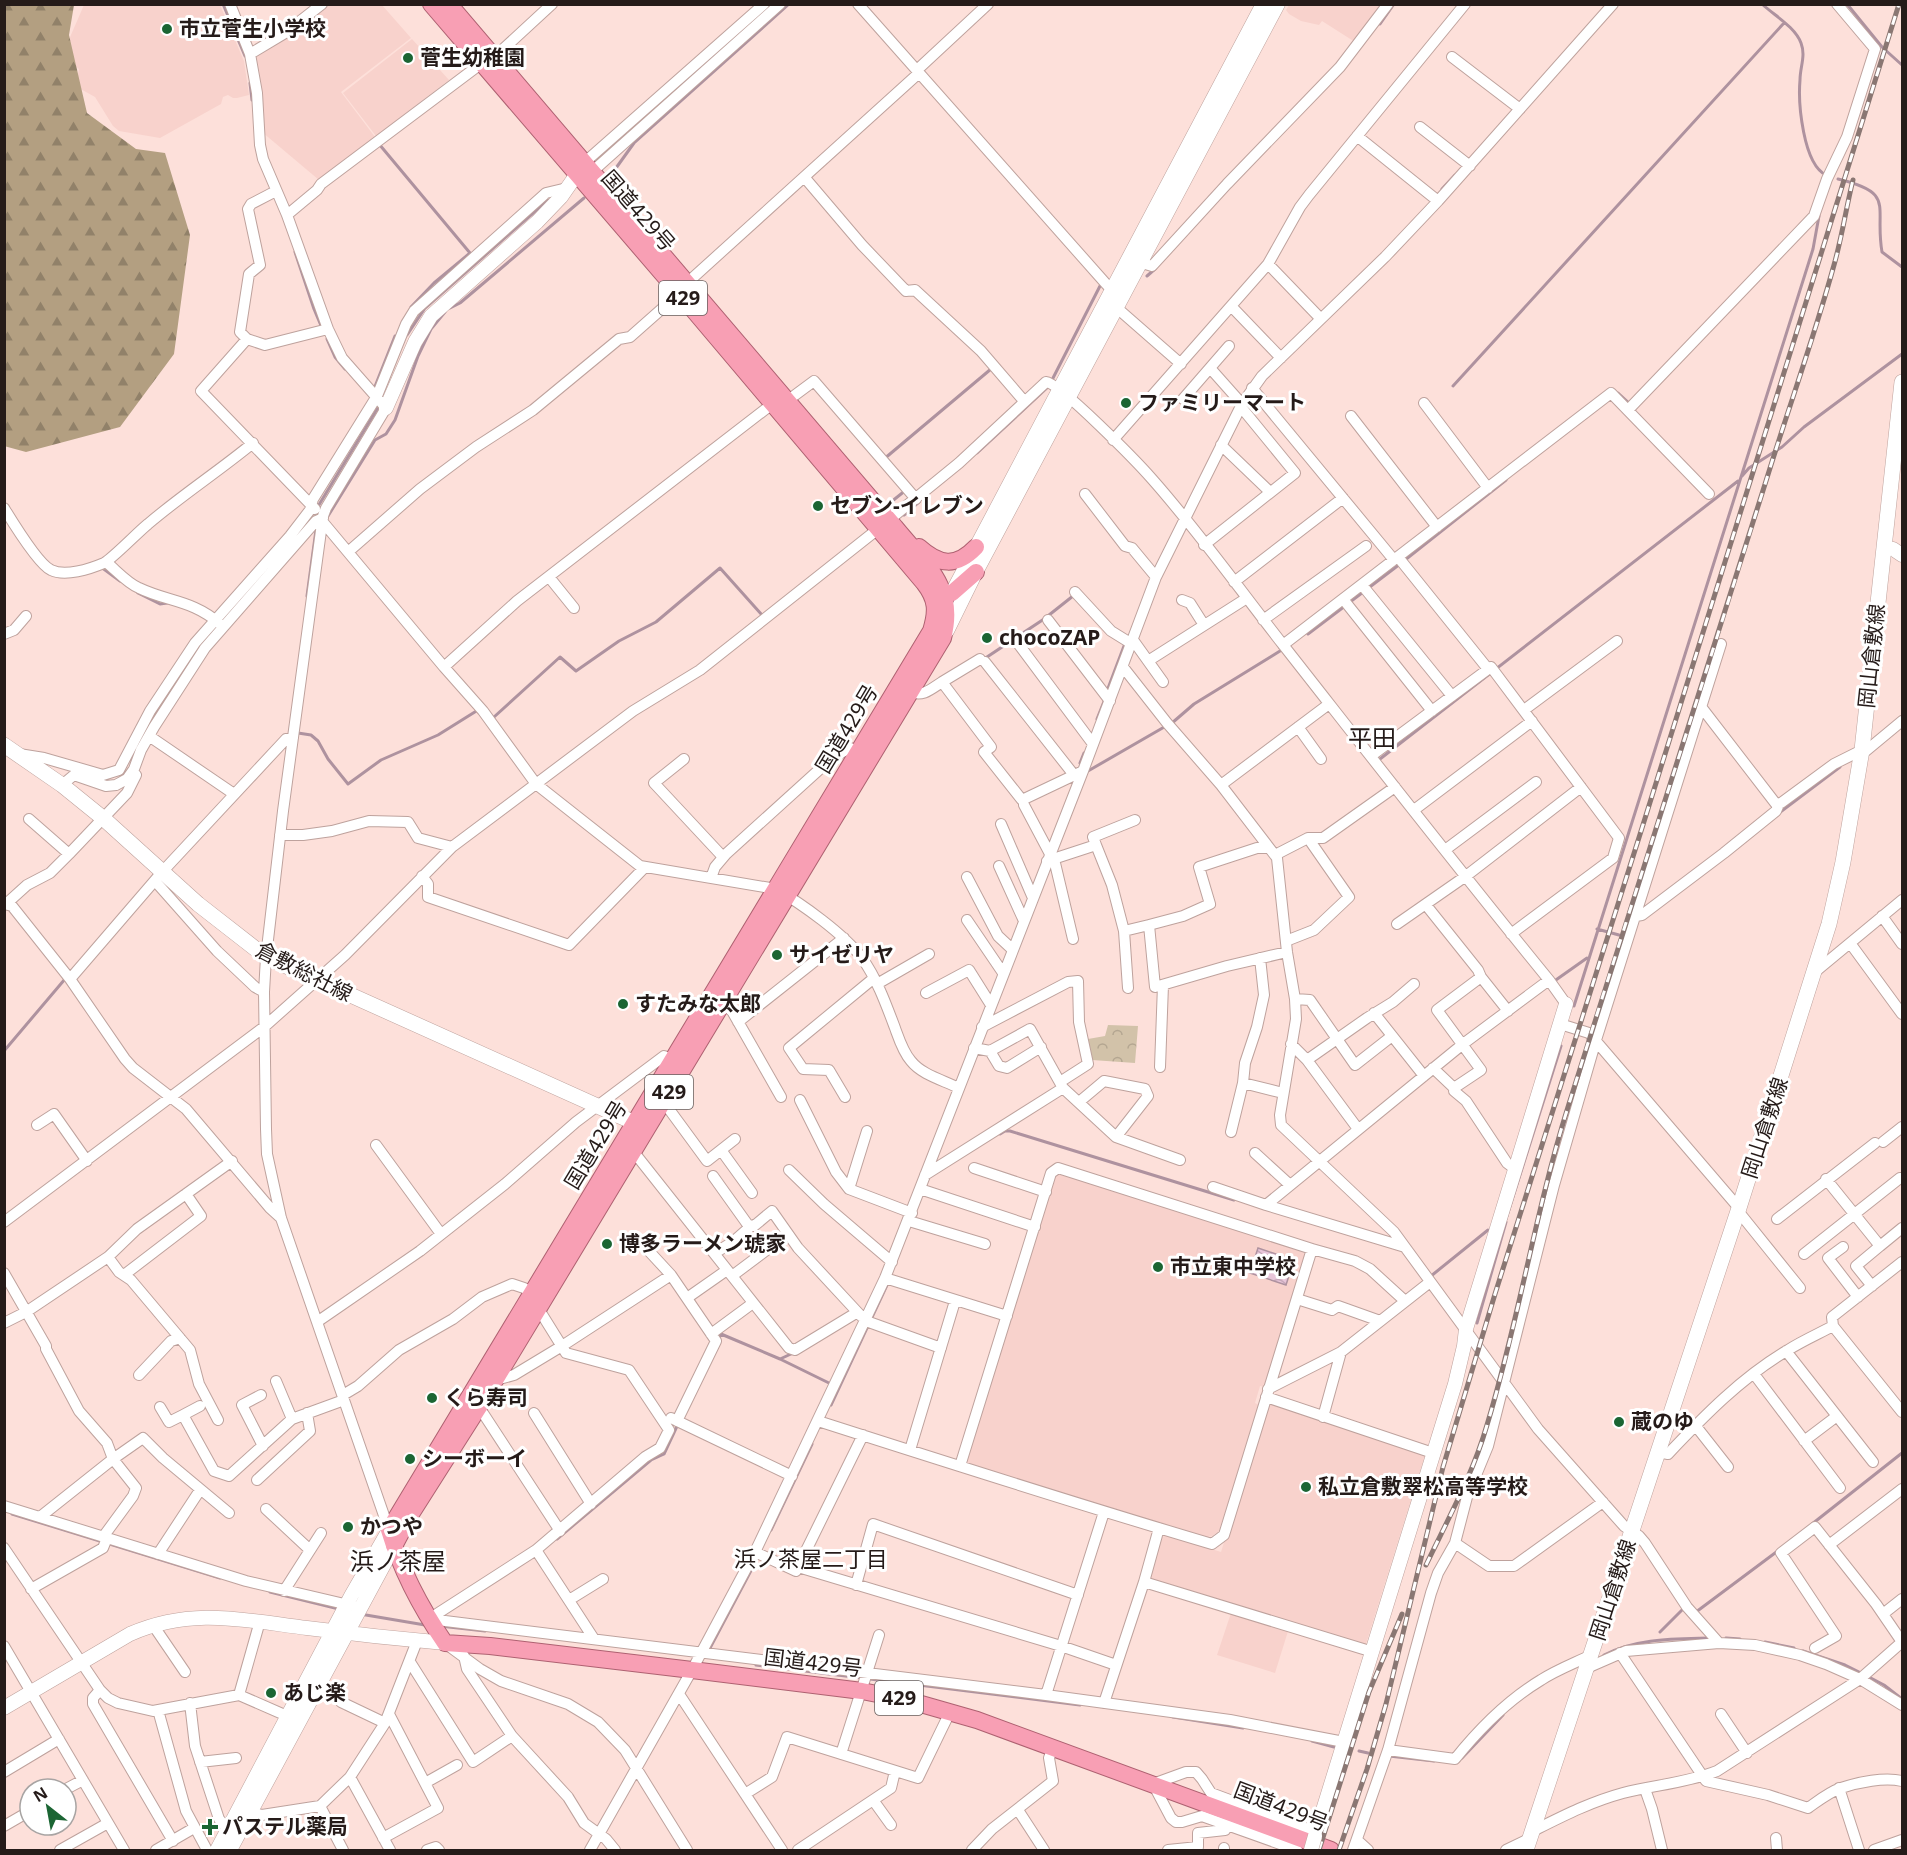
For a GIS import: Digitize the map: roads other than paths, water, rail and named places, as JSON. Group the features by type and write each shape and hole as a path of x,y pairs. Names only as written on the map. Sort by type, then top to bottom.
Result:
{"highway":[{"name":"国道429号","path":"431,4 488,59"},
{"name":"国道429号","path":"394,1546 411,1514 495,1380 535,1301 782,892 911,692 937,635 936,610 944,596 931,571 888,525 685,287 580,174 488,59 449,4"},
{"path":"888,525 929,556 941,561 959,560 975,547"},
{"path":"944,596 976,572"},
{"name":"国道429号","path":"389,1530 633,1151 641,1126 663,1101 679,1063 723,1004 860,751 937,635"},
{"path":"389,1530 400,1563 435,1628"},
{"name":"国道429号","path":"435,1628 466,1651 698,1659 865,1681 907,1700 950,1712 1180,1793 1332,1851"}],"main road":[{"name":"岡山倉敷線","path":"1530,1840 1738,1209 1829,924 1843,862 1862,752 1902,382"},
{"name":"倉敷総社線","path":"9,751 62,785 104,819 159,876 266,957 641,1126"}],"street":[{"path":"230,4 250,54 257,93 263,159 274,192 287,215 325,330 342,358 378,399"},
{"path":"250,54 285,33 322,4"},
{"path":"287,215 321,184 488,59 552,4"},
{"path":"217,1851 294,1719 352,1610 389,1530 281,1218 267,1154 264,1029 266,957 316,510 336,460 431,316 537,222 580,174 764,4"},
{"path":"580,174 780,4"},
{"path":"858,4 1119,292"},
{"path":"348,552 420,489 476,447 533,410 619,339 630,337 805,178 988,4"},
{"path":"937,635 976,572 1057,388 1117,308 1119,292 1263,4"},
{"path":"944,596 975,547 1057,388 1119,292 1142,263 1278,4"},
{"path":"1142,263 1152,266 1235,175 1340,67 1388,4"},
{"path":"1113,440 1268,264 1300,207 1465,4"},
{"path":"590,1851 679,1694 755,1552 866,1320 888,1279 892,1262 910,1216 923,1190 925,1175 958,1088 1051,858 1078,773 1093,744 1156,578 1242,406 1262,376 1385,257 1438,201 1613,4"},
{"path":"1630,407 1814,216 1828,176 1847,137 1875,49 1837,4"},
{"path":"1452,57 1520,109"},
{"path":"1420,127 1470,166"},
{"path":"1357,136 1438,201"},
{"path":"805,178 862,245 906,291 915,290 981,351 1024,401"},
{"path":"274,192 251,204 248,209 260,265 249,274 240,332 248,339 265,345 325,330"},
{"path":"1268,264 1320,319"},
{"path":"1231,306 1281,358"},
{"path":"1117,308 1181,364"},
{"path":"248,339 201,391 316,510 348,552 483,711 538,786 635,862 645,867 782,892 844,938 862,959 875,981 910,1061 921,1070 958,1088"},
{"path":"1183,399 1229,346"},
{"path":"1204,545 1295,473 1209,368"},
{"path":"444,667 517,601 780,400 814,381 916,499"},
{"path":"7,1216 87,1161 264,1029 345,955 424,878 452,847 538,786 633,711 700,670 888,525 1024,404 1024,401 1057,388"},
{"path":"1057,388 1150,477 1184,518 1395,788 1551,982 1566,1004 1466,1329 1455,1384 1311,1851"},
{"path":"1252,388 1342,498 1399,560 1492,670 1619,837 1613,858 1511,934"},
{"path":"1282,645 1365,588 1437,527 1611,393 1630,407 1709,494"},
{"path":"316,510 326,508 378,399"},
{"path":"1424,403 1488,488"},
{"path":"1351,416 1437,527"},
{"path":"4,508 42,563 52,571 72,572 106,562 167,508 227,465 253,443"},
{"path":"1221,445 1270,492"},
{"path":"1085,494 1125,546 1132,548 1156,578"},
{"path":"1234,582 1342,498"},
{"path":"9,751 44,758 103,775 119,770 150,711 195,642 219,623 316,520 316,510"},
{"path":"1263,620 1366,546"},
{"path":"1884,548 1893,549 1902,555"},
{"path":"106,562 138,588 189,604 219,623"},
{"path":"549,577 574,608"},
{"path":"1365,588 1452,696"},
{"path":"1075,592 1111,631 1133,642 1163,682"},
{"path":"1148,661 1247,598"},
{"path":"1182,600 1190,603 1204,625"},
{"path":"1346,602 1432,711"},
{"path":"4,634 14,630 26,616"},
{"path":"1048,620 1110,701"},
{"path":"62,785 74,776 106,786 116,785 127,779 149,736 219,623"},
{"path":"1524,710 1617,641"},
{"path":"1017,642 1093,744"},
{"path":"1368,1851 1355,1846 1388,1750 1431,1593 1438,1573 1455,1543 1467,1497 1488,1446 1554,1185 1596,1041 1721,644"},
{"path":"911,692 922,694 982,660 1078,773"},
{"path":"1123,667 1167,723 1221,785 1277,858 1296,1019 1283,1093 1281,1125 1394,1232 1538,1429 1624,1526 1645,1544 1687,1607 1716,1640"},
{"path":"1371,756 1452,696 1492,670"},
{"path":"942,682 991,747 984,752 1022,800 1078,773"},
{"path":"1221,785 1329,704"},
{"path":"1702,708 1776,804 1779,804"},
{"path":"1414,810 1532,721"},
{"path":"1636,916 1642,915 1724,853 1776,811 1779,804 1834,765 1862,752 1902,721"},
{"path":"1298,727 1322,759"},
{"path":"149,736 232,792"},
{"path":"70,979 232,792 286,739 292,738"},
{"path":"711,878 715,867 723,857 832,758 850,748 860,751"},
{"path":"5,904 27,885 50,873 127,793 141,766 141,750"},
{"path":"684,759 654,783 723,857"},
{"path":"1445,850 1536,782"},
{"path":"1397,924 1466,876 1581,787"},
{"path":"1124,931 1184,916 1210,904 1199,867 1257,848 1272,852 1308,838 1323,838 1395,788"},
{"path":"1024,805 1051,858 1073,939"},
{"path":"29,819 69,854"},
{"path":"280,835 332,831 369,820 408,822 418,838 452,847"},
{"path":"1128,988 1124,931 1112,885 1093,837 1135,820"},
{"path":"1001,824 1033,898"},
{"path":"1149,925 1155,987 1260,958 1287,947 1314,930 1349,897 1308,838"},
{"path":"1051,858 1096,845"},
{"path":"999,866 1024,921"},
{"path":"424,878 428,897 569,945 645,867"},
{"path":"159,876 217,951 255,987 264,992"},
{"path":"967,878 998,936 1012,950"},
{"path":"1815,972 1902,900"},
{"path":"5,904 12,906 70,979 129,1064 186,1109 281,1218"},
{"path":"1426,904 1508,1011"},
{"path":"1881,916 1902,944"},
{"path":"967,920 1004,973"},
{"path":"738,1022 844,938"},
{"path":"1850,942 1902,1014"},
{"path":"845,1097 829,1070 803,1069 789,1048 875,981 929,954"},
{"path":"1231,1132 1243,1083 1245,1063 1257,1027 1264,995 1260,958"},
{"path":"926,993 969,970 991,1005"},
{"path":"1454,1088 1481,1070 1437,1010 1481,977"},
{"path":"925,1175 1062,1085 1088,1064 1078,1022 1078,981 1068,982 982,1027"},
{"path":"1269,1207 1290,1185 1320,1164 1358,1129 1424,1076 1435,1070 1508,1011 1551,982"},
{"path":"1307,1060 1394,1002 1414,984"},
{"path":"1160,1067 1163,985"},
{"path":"1295,999 1310,1000 1354,1065 1392,1036"},
{"path":"723,1004 732,1011 781,1097"},
{"path":"1374,1014 1424,1076"},
{"path":"1560,1024 1589,1033 1738,1209 1800,1288"},
{"path":"974,1048 990,1051 1030,1029 1062,1085 1116,1137 1180,1160"},
{"path":"1291,1044 1307,1060 1358,1129"},
{"path":"990,1051 999,1066 1006,1068 1041,1047"},
{"path":"317,1323 420,1251 598,1105 664,1056 679,1063"},
{"path":"1435,1070 1466,1101 1507,1162 1515,1169"},
{"path":"1079,1102 1104,1081 1145,1089 1148,1096 1116,1137"},
{"path":"1243,1083 1283,1093"},
{"path":"800,1100 836,1172 849,1189 910,1216 985,1244"},
{"path":"663,1101 707,1161 735,1140"},
{"path":"38,1125 54,1114 87,1161"},
{"path":"1777,1219 1826,1179 1902,1127"},
{"path":"849,1189 867,1131"},
{"path":"376,1145 441,1234"},
{"path":"721,1150 752,1193"},
{"path":"633,1151 698,1236 715,1253 789,1348 795,1350 866,1320"},
{"path":"1255,1153 1290,1185"},
{"path":"4,1323 26,1312 108,1257 137,1229 232,1161"},
{"path":"974,1168 1046,1192"},
{"path":"960,1466 1051,1173 1058,1168 1355,1261 1370,1269 1405,1301"},
{"path":"789,1170 824,1204 892,1262"},
{"path":"713,1176 748,1225 752,1226"},
{"path":"1803,1254 1900,1178"},
{"path":"1826,1179 1880,1246"},
{"path":"1213,1187 1269,1207 1405,1247"},
{"path":"923,1190 1035,1227"},
{"path":"124,1275 201,1216 186,1194"},
{"path":"715,1253 772,1211 798,1248 866,1320 941,1348"},
{"path":"1872,1286 1856,1266 1902,1228"},
{"path":"687,1298 730,1273 788,1233"},
{"path":"1843,1247 1828,1258 1858,1297"},
{"path":"647,1249 671,1275 716,1341 678,1422"},
{"path":"818,1421 1212,1544 1224,1535 1312,1249"},
{"path":"108,1257 131,1280 190,1350 199,1384 218,1420"},
{"path":"1902,1263 1832,1317 1833,1326 1902,1412"},
{"path":"4,1273 80,1411 107,1443 113,1459 136,1488 134,1497 105,1541 31,1589"},
{"path":"495,1380 514,1374 562,1346 671,1275"},
{"path":"888,1279 1007,1316"},
{"path":"1267,1393 1341,1352 1430,1282"},
{"path":"183,1415 214,1472 229,1476 292,1419 343,1397 399,1350 453,1319 482,1297 512,1284 524,1288 535,1301 566,1353 629,1370 669,1430 660,1448 645,1457 537,1553 417,1641 387,1719 350,1777 320,1806 262,1815 251,1812"},
{"path":"1297,1299 1332,1310 1338,1306 1380,1321"},
{"path":"910,1450 955,1301"},
{"path":"711,1334 753,1303"},
{"path":"1658,1452 1668,1454 1715,1405 1754,1374 1786,1351 1833,1326"},
{"path":"139,1375 171,1341 180,1338"},
{"path":"1786,1351 1873,1462"},
{"path":"1323,1417 1341,1352"},
{"path":"1754,1374 1840,1488"},
{"path":"276,1381 292,1419"},
{"path":"1267,1393 1323,1417 1433,1453"},
{"path":"261,1395 242,1405 263,1446"},
{"path":"160,1407 170,1422 200,1406"},
{"path":"479,1407 560,1531"},
{"path":"657,1412 792,1476"},
{"path":"257,1480 310,1431 308,1413"},
{"path":"534,1413 591,1504"},
{"path":"1804,1441 1837,1416"},
{"path":"1695,1425 1728,1467"},
{"path":"755,1552 796,1571 862,1435"},
{"path":"40,1517 143,1438 229,1513"},
{"path":"1829,1545 1902,1489"},
{"path":"158,1554 200,1490"},
{"path":"1455,1543 1489,1566 1514,1566 1603,1502"},
{"path":"4,1506 105,1541 352,1610"},
{"path":"266,1509 310,1551"},
{"path":"1046,1695 1104,1512"},
{"path":"856,1585 873,1524 1078,1594"},
{"path":"1506,1851 1530,1840 1585,1805 1644,1789 1703,1777 1718,1771 1863,1676 1902,1642 1815,1527 1781,1553 1836,1636 1815,1648"},
{"path":"1104,1703 1144,1582 1159,1528"},
{"path":"285,1591 321,1533"},
{"path":"352,1610 394,1546"},
{"path":"4,1548 100,1690 108,1698 118,1703 153,1711 239,1695 294,1719"},
{"path":"537,1553 594,1639"},
{"path":"798,1567 1061,1646 1116,1665"},
{"path":"569,1600 603,1579"},
{"path":"1144,1582 1373,1652"},
{"path":"1883,1614 1902,1599"},
{"path":"4,1708 130,1634 176,1619 224,1617 417,1641"},
{"path":"239,1695 260,1621"},
{"path":"153,1625 185,1672"},
{"path":"435,1628 594,1639 698,1659"},
{"path":"841,1754 879,1635"},
{"path":"1388,1750 1455,1759 1490,1721 1520,1694 1543,1678 1620,1653 1716,1640 1755,1645 1800,1655 1863,1676 1902,1705"},
{"path":"4,1646 124,1851"},
{"path":"466,1651 466,1669 512,1736 568,1797 585,1823 615,1851"},
{"path":"466,1651 501,1681 568,1704 598,1722 625,1750 687,1851"},
{"path":"1620,1653 1706,1781 1768,1795 1808,1808 1839,1788 1877,1781 1902,1782"},
{"path":"410,1662 473,1762 512,1736"},
{"path":"865,1681 1046,1695 1230,1720 1344,1742"},
{"path":"100,1690 93,1698 93,1704 173,1841"},
{"path":"679,1694 782,1851"},
{"path":"341,1702 387,1719 438,1808 383,1838"},
{"path":"190,1703 195,1746 219,1819 228,1830"},
{"path":"158,1710 186,1811 207,1851"},
{"path":"745,1794 772,1777 787,1737 918,1778 950,1712"},
{"path":"1721,1714 1747,1753"},
{"path":"230,1851 251,1812 294,1719"},
{"path":"4,1772 59,1739"},
{"path":"972,1851 992,1829 1053,1781 1049,1758 1053,1748"},
{"path":"200,1762 236,1758"},
{"path":"425,1783 457,1765"},
{"path":"798,1851 891,1788 895,1771"},
{"path":"1297,1851 1202,1816 1176,1822 1171,1818 1153,1784 1186,1772 1196,1772 1211,1793 1316,1834"},
{"path":"1171,1818 1171,1802 1180,1793 1179,1781 1186,1772"},
{"path":"350,1777 390,1851"},
{"path":"78,1782 82,1780"},
{"path":"1839,1788 1859,1851"},
{"path":"1644,1789 1652,1809 1662,1851"},
{"path":"873,1800 891,1825"},
{"path":"320,1806 339,1850"},
{"path":"1018,1810 1044,1851"},
{"path":"4,1826 18,1818"},
{"path":"64,1850 108,1822"},
{"path":"1168,1851 1198,1847 1198,1833 1225,1830 1226,1824"},
{"path":"156,1851 195,1828"},
{"path":"1776,1838 1777,1851"},
{"path":"1874,1851 1902,1840"},
{"path":"427,1851 436,1847 439,1851"}],"water":[{"path":"1258,1248 1294,1260 1286,1285 1250,1273"}],"waterway":[{"path":"223,4 245,56"},
{"path":"611,175 634,143 789,4"},
{"path":"1380,24 1394,4"},
{"path":"1762,4 1789,27 1801,43 1803,57 1800,75 1801,117 1812,159 1818,169 1826,175"},
{"path":"1847,4 1882,47 1902,65"},
{"path":"713,56 751,23"},
{"path":"1453,386 1784,23"},
{"path":"597,159 692,75"},
{"path":"250,83 252,100"},
{"path":"379,144 470,253 434,283 411,307"},
{"path":"1442,189 1455,175"},
{"path":"1838,179 1857,184 1876,196 1880,212 1882,252 1902,267"},
{"path":"450,308 460,303 584,198"},
{"path":"407,335 425,308 548,200"},
{"path":"1574,1006 1813,249 1819,216"},
{"path":"295,252 322,328"},
{"path":"1147,276 1155,269"},
{"path":"1052,380 1100,286"},
{"path":"328,516 375,440 386,434 395,420 418,356 431,329 445,312"},
{"path":"374,389 395,336"},
{"path":"327,339 335,357 345,369"},
{"path":"1742,476 1749,468 1782,447 1804,427 1902,354"},
{"path":"884,459 991,369"},
{"path":"977,453 1049,386"},
{"path":"1615,395 1618,393 1630,404"},
{"path":"317,508 379,406"},
{"path":"1405,560 1506,480"},
{"path":"1380,759 1738,481"},
{"path":"891,502 906,490"},
{"path":"904,515 919,502"},
{"path":"307,596 317,528"},
{"path":"1350,602 1400,564"},
{"path":"101,567 120,581"},
{"path":"494,717 560,657 576,671 619,641 656,622 720,568 762,615"},
{"path":"138,593 160,604 167,603"},
{"path":"984,659 1044,619 1073,596"},
{"path":"1308,634 1345,606"},
{"path":"194,655 202,643"},
{"path":"1107,691 1124,646"},
{"path":"1172,723 1194,704 1280,651"},
{"path":"151,720 168,693"},
{"path":"1097,719 1105,699"},
{"path":"298,733 311,735 318,741 328,759 348,784 381,760 438,735 478,710"},
{"path":"1088,771 1166,726"},
{"path":"1080,763 1084,753"},
{"path":"1779,813 1840,767"},
{"path":"1597,929 1619,935"},
{"path":"1553,982 1587,958"},
{"path":"4,1051 65,979"},
{"path":"1505,1222 1561,1046"},
{"path":"1000,1134 1010,1131 1234,1200"},
{"path":"1477,1323 1506,1222"},
{"path":"1431,1276 1488,1230"},
{"path":"831,1405 887,1285"},
{"path":"718,1340 721,1334 780,1359 791,1354"},
{"path":"780,1359 831,1384"},
{"path":"557,1539 651,1460 664,1454 678,1424"},
{"path":"771,1530 812,1444"},
{"path":"1812,1524 1902,1453"},
{"path":"12,1514 220,1578"},
{"path":"1696,1612 1779,1550"},
{"path":"710,1648 755,1563"},
{"path":"270,1592 339,1609"},
{"path":"1660,1632 1684,1608"},
{"path":"360,1614 425,1625"},
{"path":"440,1626 485,1631"},
{"path":"1604,1655 1643,1642 1710,1638"},
{"path":"1726,1638 1740,1639"},
{"path":"1765,1642 1794,1648"},
{"path":"1803,1651 1845,1665 1861,1673"},
{"path":"756,1665 1080,1705"},
{"path":"1867,1676 1884,1685 1902,1699"},
{"path":"1462,1758 1503,1715"},
{"path":"1173,1717 1243,1728"},
{"path":"1312,1741 1334,1747"},
{"path":"1359,1751 1368,1753"},
{"path":"1389,1756 1434,1761"}],"railway":[{"path":"1339,1850 1367,1769 1386,1704 1443,1467 1495,1294 1899,4"},
{"path":"1426,1565 1467,1479 1487,1425 1509,1346 1556,1147 1818,319 1837,254 1853,180"},
{"path":"1319,1850 1369,1692 1402,1614"}],"place":[{"name":"市立菅生小学校","path":"167,29"},
{"name":"菅生幼稚園","path":"408,58"},
{"name":"ファミリーマート","path":"1126,403"},
{"name":"セブン-イレブン","path":"818,506"},
{"name":"chocoZAP","path":"987,638"},
{"name":"サイゼリヤ","path":"777,955"},
{"name":"すたみな太郎","path":"623,1004"},
{"name":"博多ラーメン琥家","path":"607,1244"},
{"name":"市立東中学校","path":"1158,1267"},
{"name":"くら寿司","path":"432,1398"},
{"name":"蔵のゆ","path":"1619,1422"},
{"name":"シーボーイ","path":"410,1459"},
{"name":"私立倉敷翠松高等学校","path":"1306,1487"},
{"name":"かつや","path":"348,1527"},
{"name":"あじ楽","path":"271,1693"},
{"name":"パステル薬局","path":"210,1827"}],"district":[{"name":"平田","path":"1372,739"},
{"name":"浜ノ茶屋二丁目","path":"811,1559"},
{"name":"浜ノ茶屋","path":"398,1562"}]}
